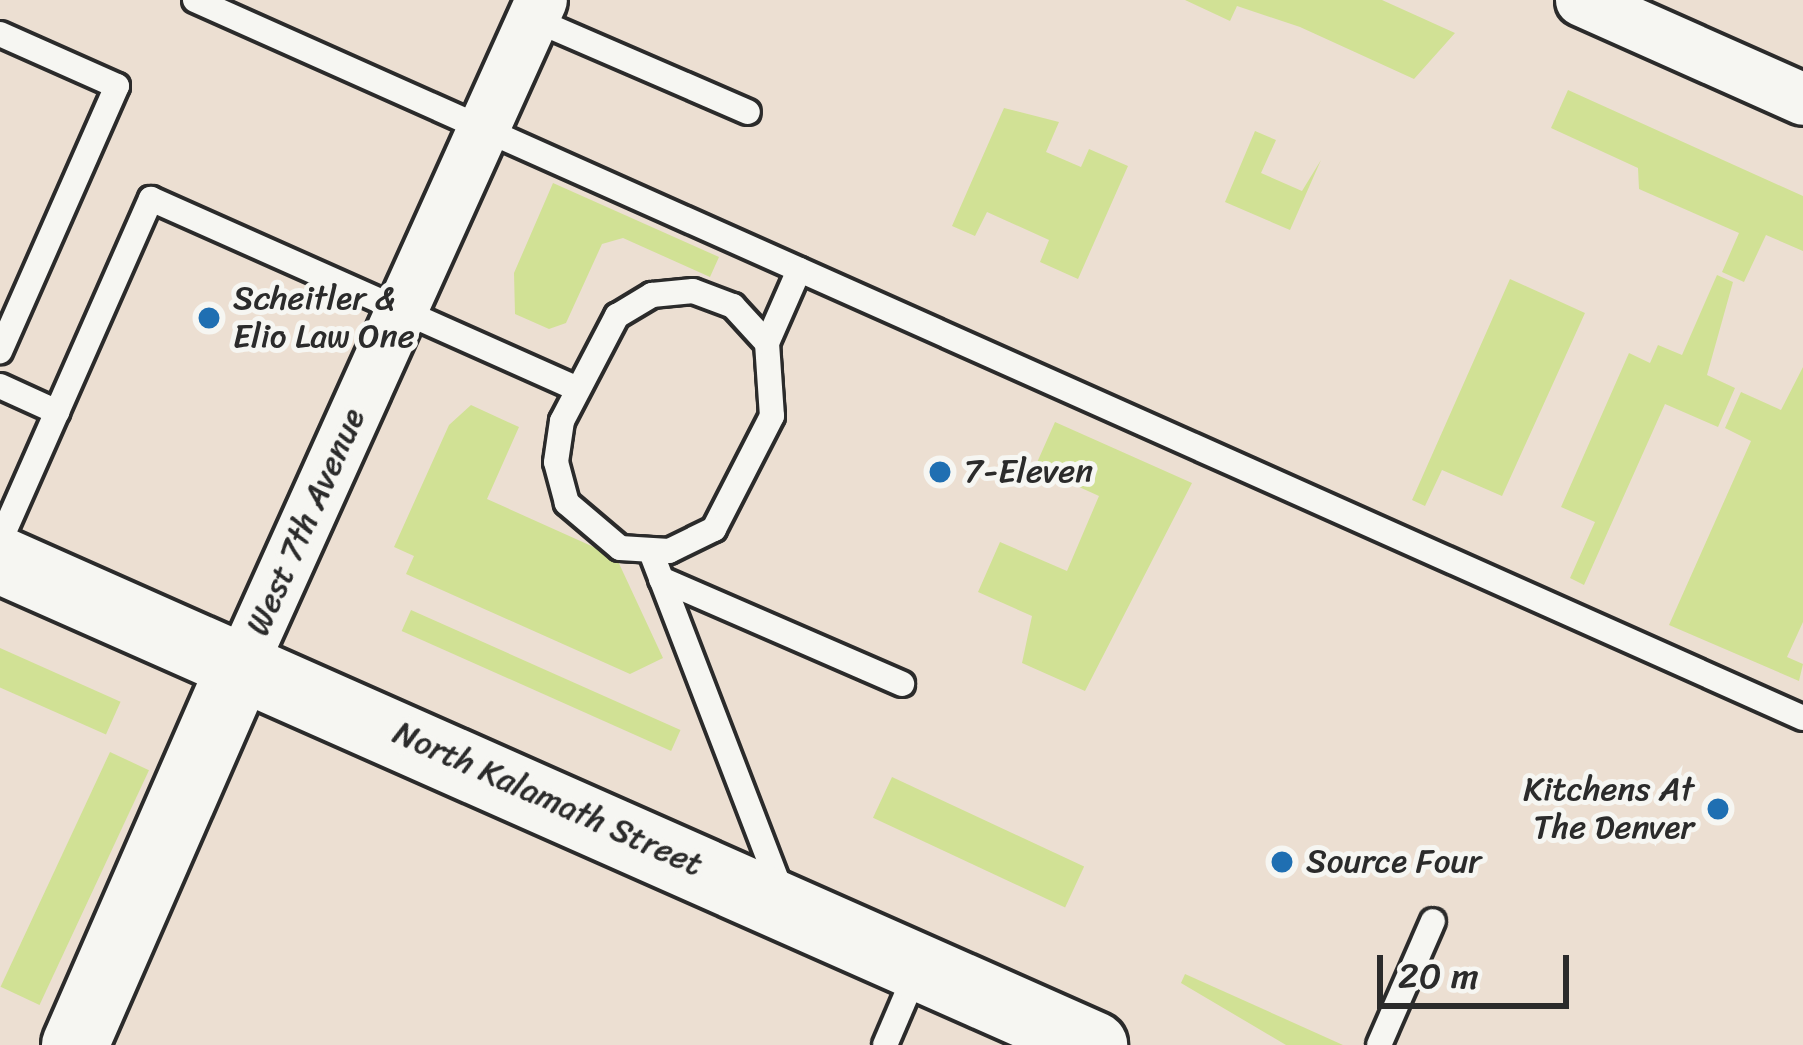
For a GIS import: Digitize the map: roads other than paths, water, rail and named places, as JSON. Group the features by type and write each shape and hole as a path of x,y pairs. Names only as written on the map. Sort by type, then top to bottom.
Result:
{"main road":[{"name":"North Kalamath Street","path":"0,560 1094,1045"},
{"name":"West 7th Avenue","path":"75,1045 242,664"}],"street":[{"path":"1581,0 1803,99"},
{"name":"West 7th Avenue","path":"242,664 537,10"}],"lane":[{"path":"195,0 1803,718"},
{"path":"537,10 748,112"},
{"path":"0,34 117,86 0,351"},
{"path":"0,541 151,199 578,388"},
{"path":"766,343 714,296 652,295 603,332 557,441 567,502 597,536 651,552 693,543 731,509 772,416 766,343 799,269"},
{"path":"0,386 58,412"},
{"path":"651,552 787,907"},
{"path":"662,579 902,684"},
{"path":"1379,1045 1433,921"},
{"path":"885,1045 920,966"}],"place":[{"name":"Scheitler & Elio Law One","path":"209,318"},
{"name":"7-Eleven","path":"940,472"},
{"name":"Kitchens At The Denver","path":"1718,809"},
{"name":"Source Four","path":"1282,862"}]}
